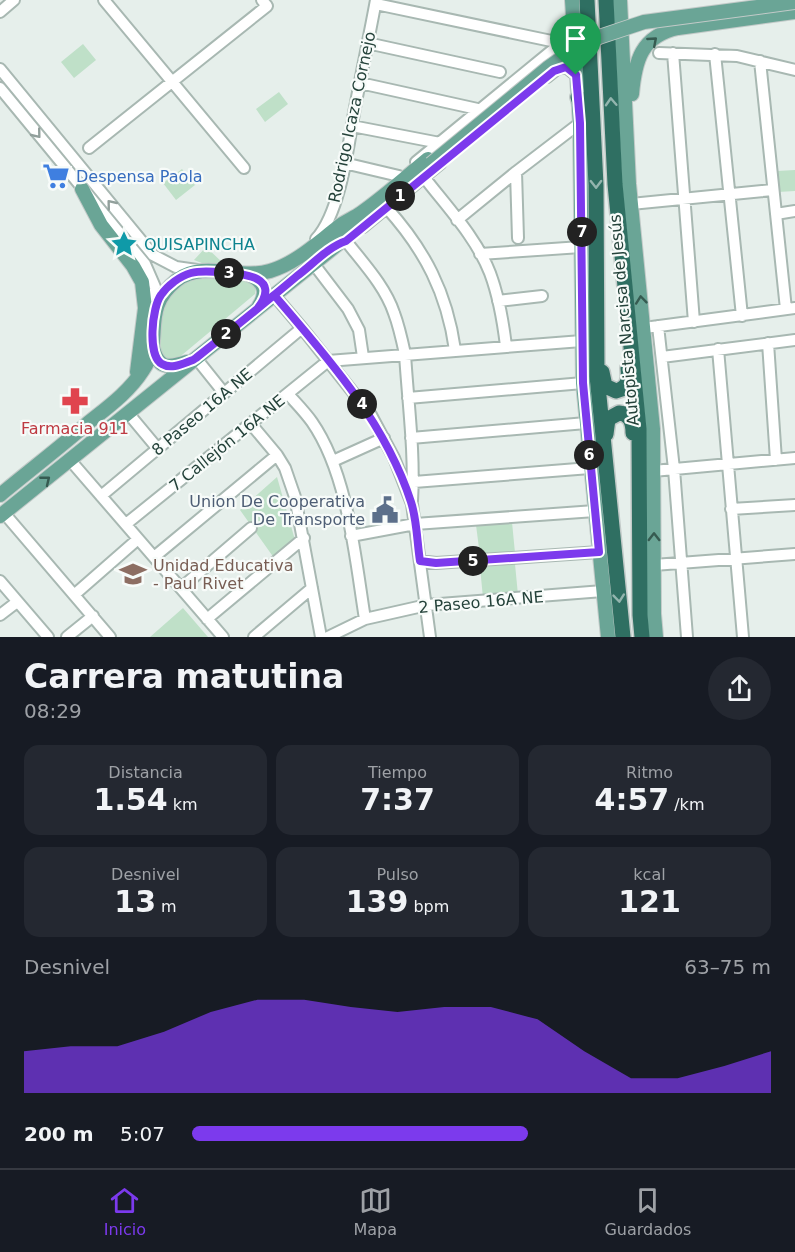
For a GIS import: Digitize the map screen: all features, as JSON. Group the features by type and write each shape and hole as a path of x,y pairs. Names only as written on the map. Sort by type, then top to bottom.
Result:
{"highway":[{"name":"Autopista Narcisa de Jesús","path":"606,0 615,184 644,326 639,429 642,632"},
{"name":"Autopista Narcisa de Jesús","path":"573,1 594,143 597,376 622,633"},
{"path":"578,97 594,143"},
{"path":"596,325 602,342 603,382 608,389 616,391 625,387 629,379 626,341 644,326"},
{"path":"606,485 610,468 606,423 611,416 619,413 628,416 633,423 633,466 639,483"}],"main road":[{"name":"Autopista Narcisa de Jesús","path":"620,0 632,204 653,429 656,637"},
{"path":"2,515 314,263 342,243 364,219 430,161 556,56 599,31 639,18 771,0"},
{"name":"Autopista Narcisa de Jesús","path":"573,1 580,123 583,383 608,637"},
{"path":"0,495 113,403 137,378 148,361 155,312 162,293 179,279 205,271 247,274 268,272 298,258 430,161 549,67 573,50 599,37 644,22 795,2"},
{"path":"627,135 634,70 643,49 664,32 795,12"},
{"path":"82,189 100,225 133,266 142,282 145,308 137,378"},
{"path":"247,274 259,279 264,286 263,300 258,308"},
{"path":"152,344 156,359 162,364 176,366 194,359"}],"street":[{"path":"0,12 14,0"},
{"path":"104,0 244,168"},
{"path":"376,2 561,43"},
{"name":"Rodrigo Icaza Cornejo","path":"298,258 326,228 334,204 376,2"},
{"path":"89,148 172,82 264,3"},
{"path":"344,222 561,43 569,30 573,17"},
{"path":"368,43 500,72"},
{"path":"659,53 715,54 760,61 795,70"},
{"path":"673,53 694,322"},
{"path":"715,54 742,316"},
{"path":"687,637 674,470 662,357 644,326 791,309 773,190 760,61"},
{"path":"412,504 414,482 405,354 394,310 382,289 342,243 558,69 570,68 576,75"},
{"path":"0,69 153,255 176,267 205,271"},
{"path":"360,83 482,110"},
{"path":"0,88 139,256 150,273 155,287 155,312"},
{"path":"457,220 580,123"},
{"path":"352,126 440,143"},
{"path":"344,163 399,176"},
{"path":"516,172 518,238"},
{"path":"424,177 457,220 489,272 498,301 506,346"},
{"path":"632,204 773,190"},
{"path":"387,207 424,257 441,292 451,320 455,350"},
{"path":"776,214 795,211"},
{"path":"480,254 582,247"},
{"path":"314,263 348,309 359,330 363,357"},
{"path":"274,295 370,416 394,458 412,504 430,637"},
{"path":"498,301 542,296"},
{"name":"8 Paseo 16A NE","path":"101,496 302,328"},
{"path":"662,357 795,340"},
{"path":"328,361 582,341"},
{"path":"768,343 776,460"},
{"path":"718,350 742,637"},
{"path":"194,359 224,393"},
{"name":"7 Callejón 16A NE","path":"126,524 328,361"},
{"path":"408,398 583,383"},
{"path":"288,394 312,422 333,461 351,536 365,619"},
{"path":"128,413 158,449"},
{"path":"411,438 586,423"},
{"path":"251,424 285,468 295,497 321,637"},
{"path":"333,461 384,438"},
{"path":"154,557 277,455"},
{"path":"653,471 795,458"},
{"path":"70,460 223,637"},
{"path":"414,482 590,468"},
{"path":"732,509 795,505"},
{"path":"351,536 415,524 595,511"},
{"path":"2,515 110,637"},
{"path":"181,588 251,528"},
{"path":"207,619 304,538"},
{"path":"74,595 138,539"},
{"path":"420,561 436,563 599,552"},
{"path":"654,565 795,554"},
{"path":"0,581 48,637"},
{"path":"255,637 312,588"},
{"name":"2 Paseo 16A NE","path":"328,637 365,619 427,605 603,591"},
{"path":"0,615 17,602"},
{"path":"67,637 93,616"}],"green space":[{"path":"83,44 96,60 74,78 61,62"},
{"path":"279,92 288,104 265,122 256,109"},
{"path":"182,169 195,185 176,200 163,183"},
{"path":"795,170 795,191 778,192 777,171"},
{"path":"206,247 223,263 207,265 194,260"},
{"path":"203,277 249,281 256,286 255,294 176,360 165,361 160,338 162,317 167,300 177,288"},
{"path":"277,477 295,540 274,558 240,510"},
{"path":"512,522 515,553 480,556 476,525"},
{"path":"515,564 518,595 483,598 480,567"},
{"path":"183,608 208,637 150,637"}],"place":[{"name":"Despensa Paola","path":"56,176"},
{"name":"QUISAPINCHA","path":"124,244"},
{"name":"Farmacia 911","path":"75,401"},
{"name":"Union De Cooperativa De Transporte","path":"385,510"},
{"name":"Unidad Educativa - Paul Rivet","path":"133,574"}],"route":[{"path":"576,75 573,70 566,67 554,71 346,241 338,244 314,263 258,308 196,358 193,360 176,366 166,366 156,359 152,344 157,303 162,293 179,279 190,274 205,271 247,274 259,279 264,286 264,294 258,308 274,295 302,328 328,361 384,438 412,504 420,561 436,563 599,552 583,383 580,123 576,75"}]}
